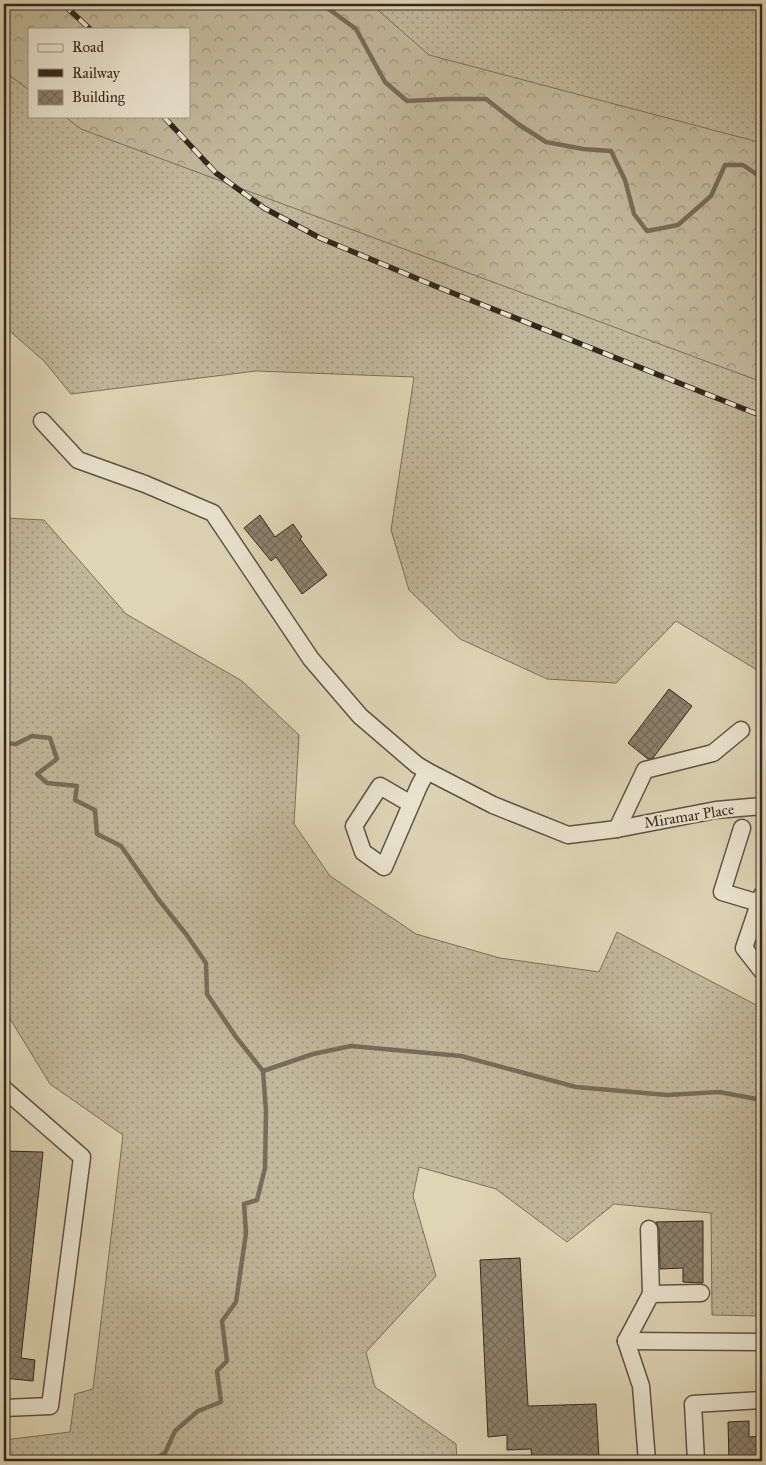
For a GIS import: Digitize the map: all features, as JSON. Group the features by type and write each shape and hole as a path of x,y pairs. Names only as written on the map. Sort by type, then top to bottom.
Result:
{"street":[{"name":"Miramar Place","path":"42,421 78,460 145,484 213,513 310,659 360,716 417,765 427,771 493,806 568,835 617,829 716,810 762,806"},
{"path":"617,829 645,770 713,753 741,730"},
{"path":"411,804 380,786 354,826 363,852 384,867 427,771"},
{"path":"742,828 722,892 761,899 744,948 762,971"},
{"path":"4,1089 82,1157 50,1406 4,1408"},
{"path":"647,1461 641,1386 626,1341 651,1294 649,1229"},
{"path":"651,1294 700,1293"},
{"path":"626,1341 762,1342"},
{"path":"696,1461 693,1404 762,1400"}],"green space":[{"path":"4,4 762,4 762,673 676,621 616,683 547,679 460,639 409,590 391,530 414,377 256,371 71,394 44,361 4,326"},
{"path":"4,4 371,4 429,55 762,143 762,382 81,129 67,118 190,118 190,28 28,28 28,89 4,71"},
{"path":"4,518 44,520 126,614 242,681 299,735 294,824 330,876 416,934 500,958 599,972 617,932 762,1008 762,1316 712,1315 711,1213 614,1204 567,1242 496,1189 419,1167 413,1196 436,1276 366,1352 375,1387 456,1444 457,1461 4,1461 4,1440 70,1432 75,1394 93,1389 123,1135 50,1084 4,1009"}],"building":[{"path":"260,515 275,537 293,524 302,537 300,539 327,575 302,594 276,557 271,561 244,528"},
{"path":"669,689 692,706 653,758 648,759 628,743"},
{"path":"4,1151 43,1152 21,1358 35,1360 33,1381 4,1378"},
{"path":"703,1221 703,1283 683,1282 683,1268 660,1269 659,1229 656,1222"},
{"path":"520,1258 528,1406 596,1404 599,1458 532,1461 531,1449 507,1450 507,1435 488,1437 480,1260"},
{"path":"749,1421 749,1437 762,1436 762,1461 729,1461 728,1422"}],"waterway":[{"path":"322,4 356,29 385,82 407,101 486,99 518,124 546,142 583,149 611,151 625,180 634,214 647,231 678,225 711,196 725,165 743,165 762,178"},
{"path":"4,743 16,744 32,736 50,738 57,759 37,774 47,783 77,786 75,800 95,810 97,834 121,846 206,963 207,994 236,1037 263,1071 266,1111 265,1168 257,1200 244,1204 246,1233 236,1302 222,1321 227,1361 217,1371 221,1402 198,1411 175,1431 165,1453 152,1461"},
{"path":"263,1071 313,1054 351,1046 461,1056 576,1087 667,1095 719,1092 762,1100"}],"railway":[{"path":"63,4 89,28"},
{"path":"165,118 216,173 264,208 320,238 435,286 762,416"}]}
